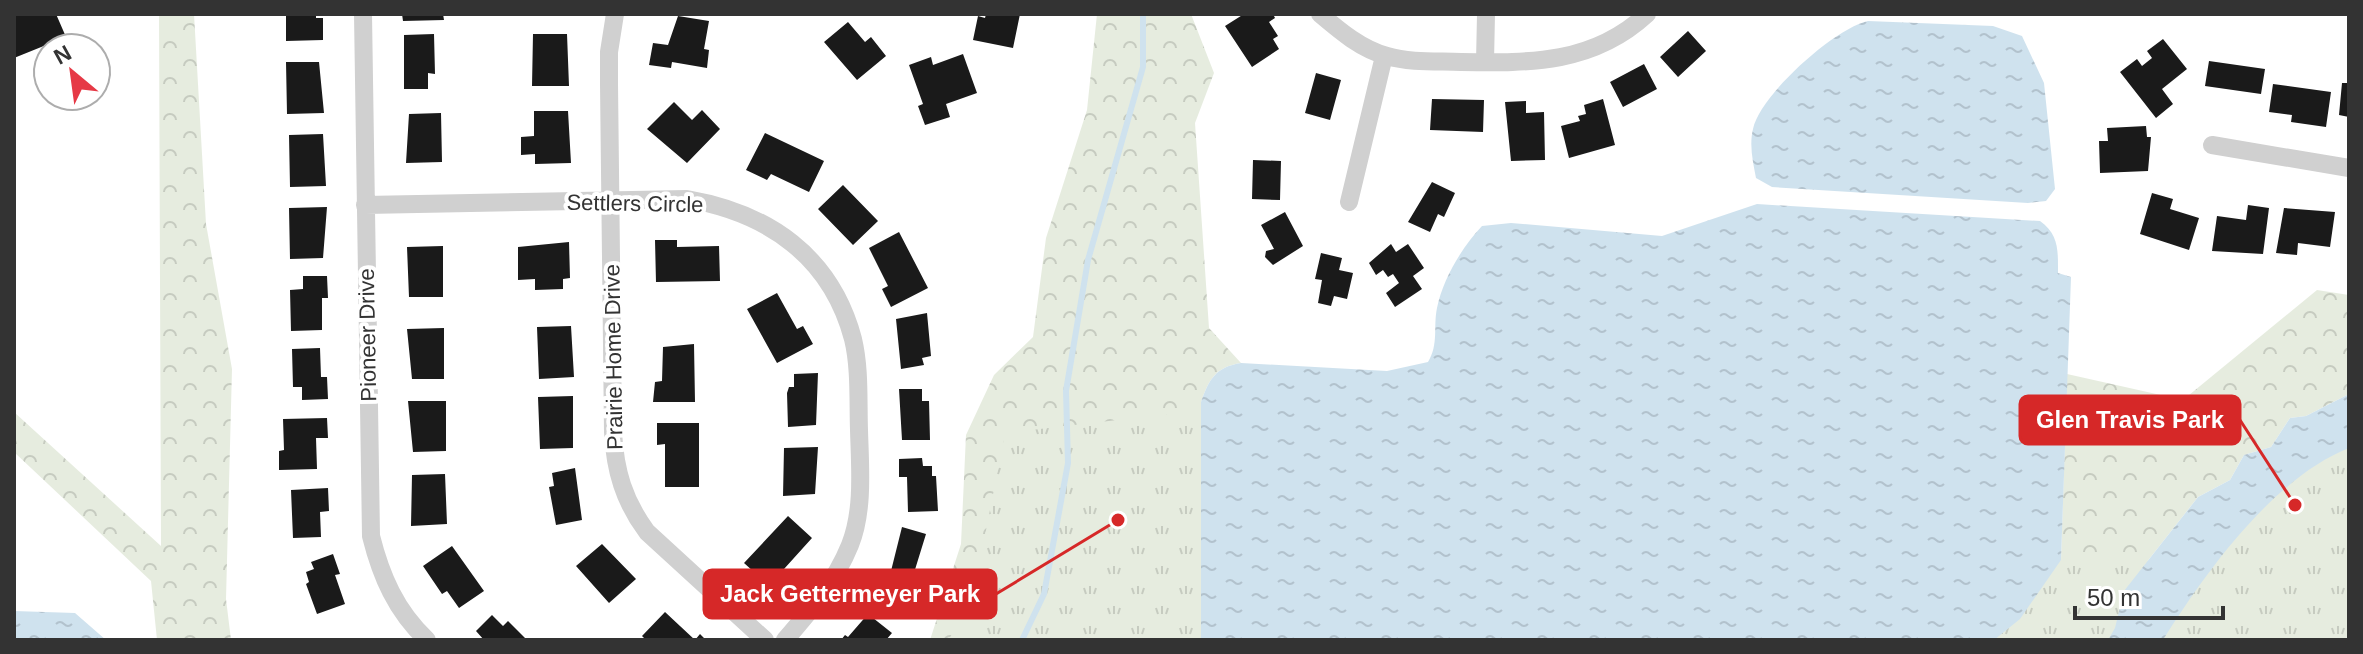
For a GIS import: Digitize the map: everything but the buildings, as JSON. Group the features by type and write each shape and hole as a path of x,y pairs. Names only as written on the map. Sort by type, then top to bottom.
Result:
{"street":[{"name":"Pioneer Drive","path":"363,14 371,536 389,590 402,612 427,640"},
{"name":"Prairie Home Drive","path":"615,14 609,52 613,432 620,483 633,512 647,532 765,640"},
{"path":"1320,14 1362,45 1384,56 1405,60 1485,62 1544,62 1586,52 1613,40 1647,14"},
{"path":"1485,62 1486,14"},
{"path":"1349,202 1384,56"},
{"path":"2212,145 2349,168"},
{"name":"Settlers Circle","path":"365,205 687,199 721,205 756,218 809,259 842,307 853,341 858,377 858,513 851,542 836,578 785,640"}],"green space":[{"path":"159,14 194,14 206,224 232,369 226,599 231,640 157,640 151,581 14,452 14,412 161,546"},
{"path":"1097,14 1191,14 1214,73 1195,123 1209,328 1241,363 1219,371 1201,402 1201,640 930,640 961,544 966,435 994,375 1033,337 1046,238 1087,110"},
{"path":"2317,290 2349,295 2349,394 2306,416 2290,418 2271,447 2244,455 2230,480 2198,497 2124,591 1994,640 2061,560 2067,374 2183,400"},
{"path":"1247,405 1248,640 948,640 971,607 1005,433"},
{"path":"2349,426 2349,640 1951,640 2032,575 2061,560 2175,561"}],"water":[{"path":"1868,21 1993,26 2022,36 2044,83 2055,189 2046,201 2028,203 1772,187 1756,178 1752,135 1769,99 1819,49 1854,26"},
{"path":"1757,204 2040,221 2051,232 2057,250 2058,273 2071,277 2061,560 2020,619 1994,640 1201,640 1201,402 1219,371 1241,363 1387,371 1428,362 1444,286 1467,244 1482,226 1511,223 1662,236"},
{"path":"2349,394 2349,448 2321,462 2268,504 2220,558 2163,640 2108,640 2115,628 2124,591 2198,497 2230,480 2244,455 2271,447 2290,418 2306,416"},
{"path":"14,611 75,613 106,640 14,640"}],"waterway":[{"path":"1022,640 1044,594 1068,463 1066,391 1088,260 1143,67 1143,14"}],"place":[{"name":"Glen Travis Park","path":"2295,505"},
{"name":"Jack Gettermeyer Park","path":"1118,520"}]}
